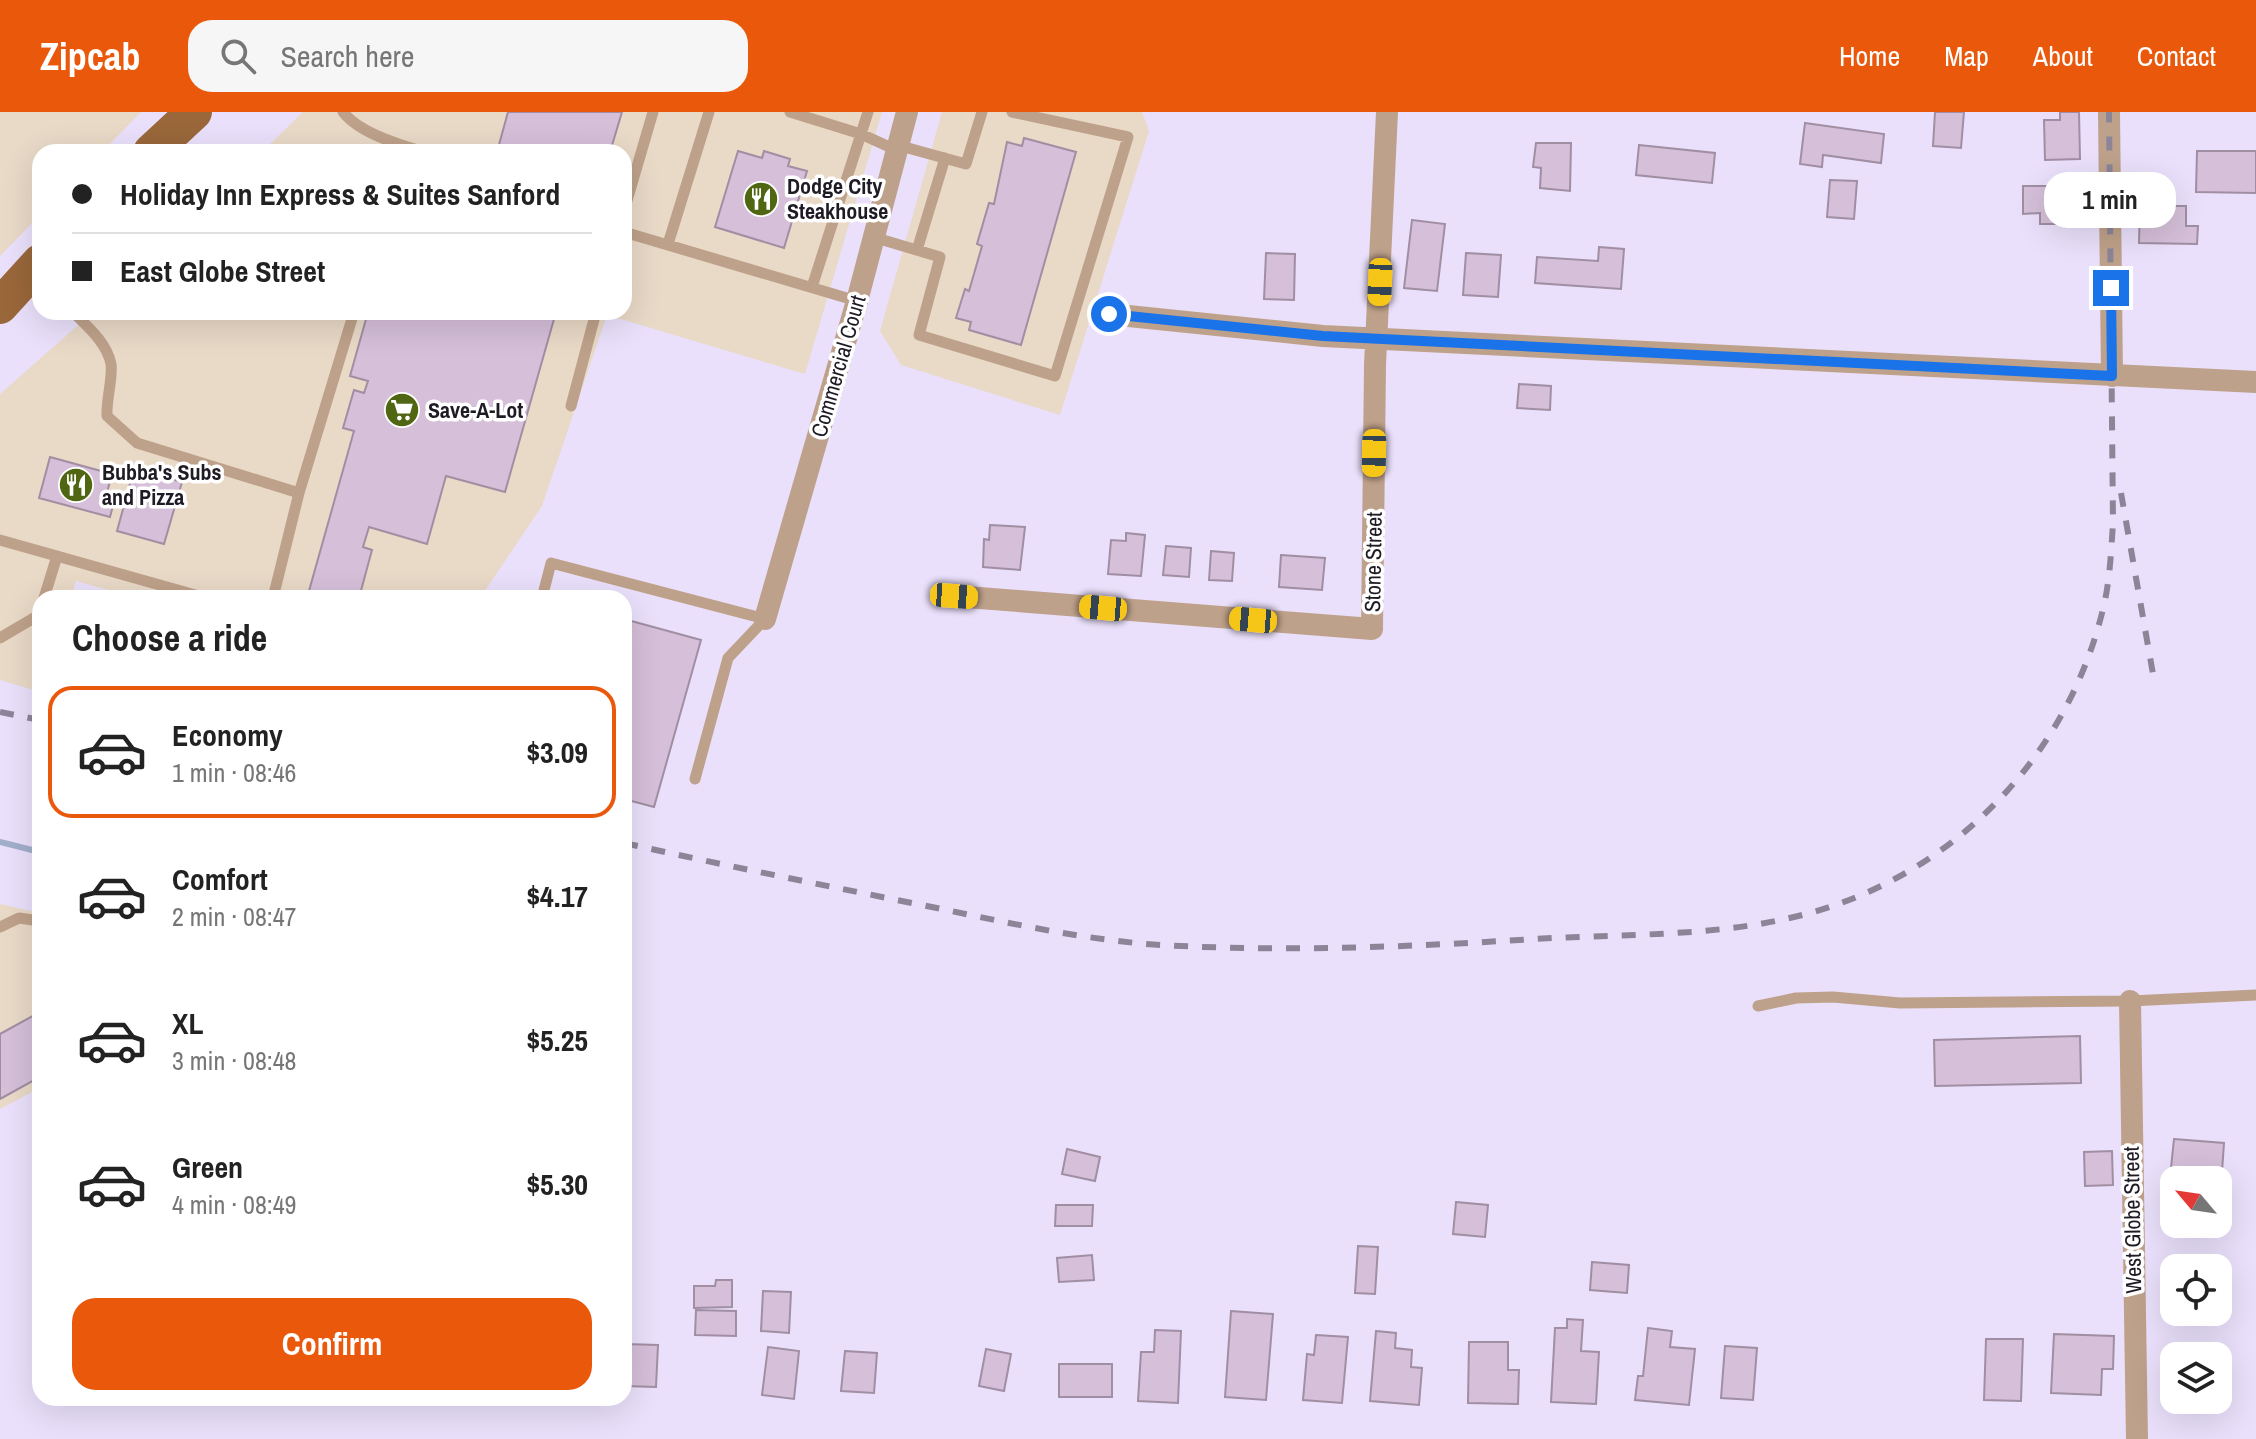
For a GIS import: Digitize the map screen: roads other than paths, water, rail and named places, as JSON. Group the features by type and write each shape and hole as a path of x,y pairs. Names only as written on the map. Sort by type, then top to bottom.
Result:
{"main road":[{"path":"160,144 194,112"},
{"path":"0,306 32,277"}],"street":[{"name":"Commercial Court","path":"765,619 857,301 907,112"},
{"name":"Stone Street","path":"954,596 1372,629 1378,339 1387,112"},
{"path":"2109,112 2112,376"},
{"path":"1109,314 1378,339 2256,382"},
{"name":"West Globe Street","path":"2130,1001 2137,1439"}],"lane":[{"path":"343,112 350,121 394,144"},
{"path":"632,184 653,112"},
{"path":"668,244 709,112"},
{"path":"790,112 897,147 966,164 982,112"},
{"path":"812,287 868,112"},
{"path":"873,237 940,257 919,335 1055,376 1128,137 1012,112"},
{"path":"917,250 945,158"},
{"path":"632,234 857,301"},
{"path":"80,320 103,344 111,366 106,395 107,416 137,443 299,493"},
{"path":"275,590 299,493 352,320"},
{"path":"571,406 594,320"},
{"path":"0,540 178,590"},
{"path":"46,590 57,556"},
{"path":"544,590 551,563 765,619 728,658 695,779"},
{"path":"0,638 32,619"},
{"path":"0,927 19,918 32,920"},
{"path":"1758,1006 1796,998 1833,997 1900,1003 2130,1001 2256,995"}],"waterway":[{"path":"0,842 32,850"}],"railway":[{"path":"632,845 1041,929 1131,943 1208,947 1394,946 1665,934 1730,928 1794,917 1850,900 1902,875 1949,844 1992,807 2029,764 2061,717 2085,665 2103,609 2113,523 2109,112"},
{"path":"2121,493 2153,674"},
{"path":"0,712 32,718"}],"place":[{"name":"Dodge City Steakhouse","path":"761,199"},
{"name":"Save-A-Lot","path":"402,410"},
{"name":"Bubba's Subs and Pizza","path":"76,485"}]}
